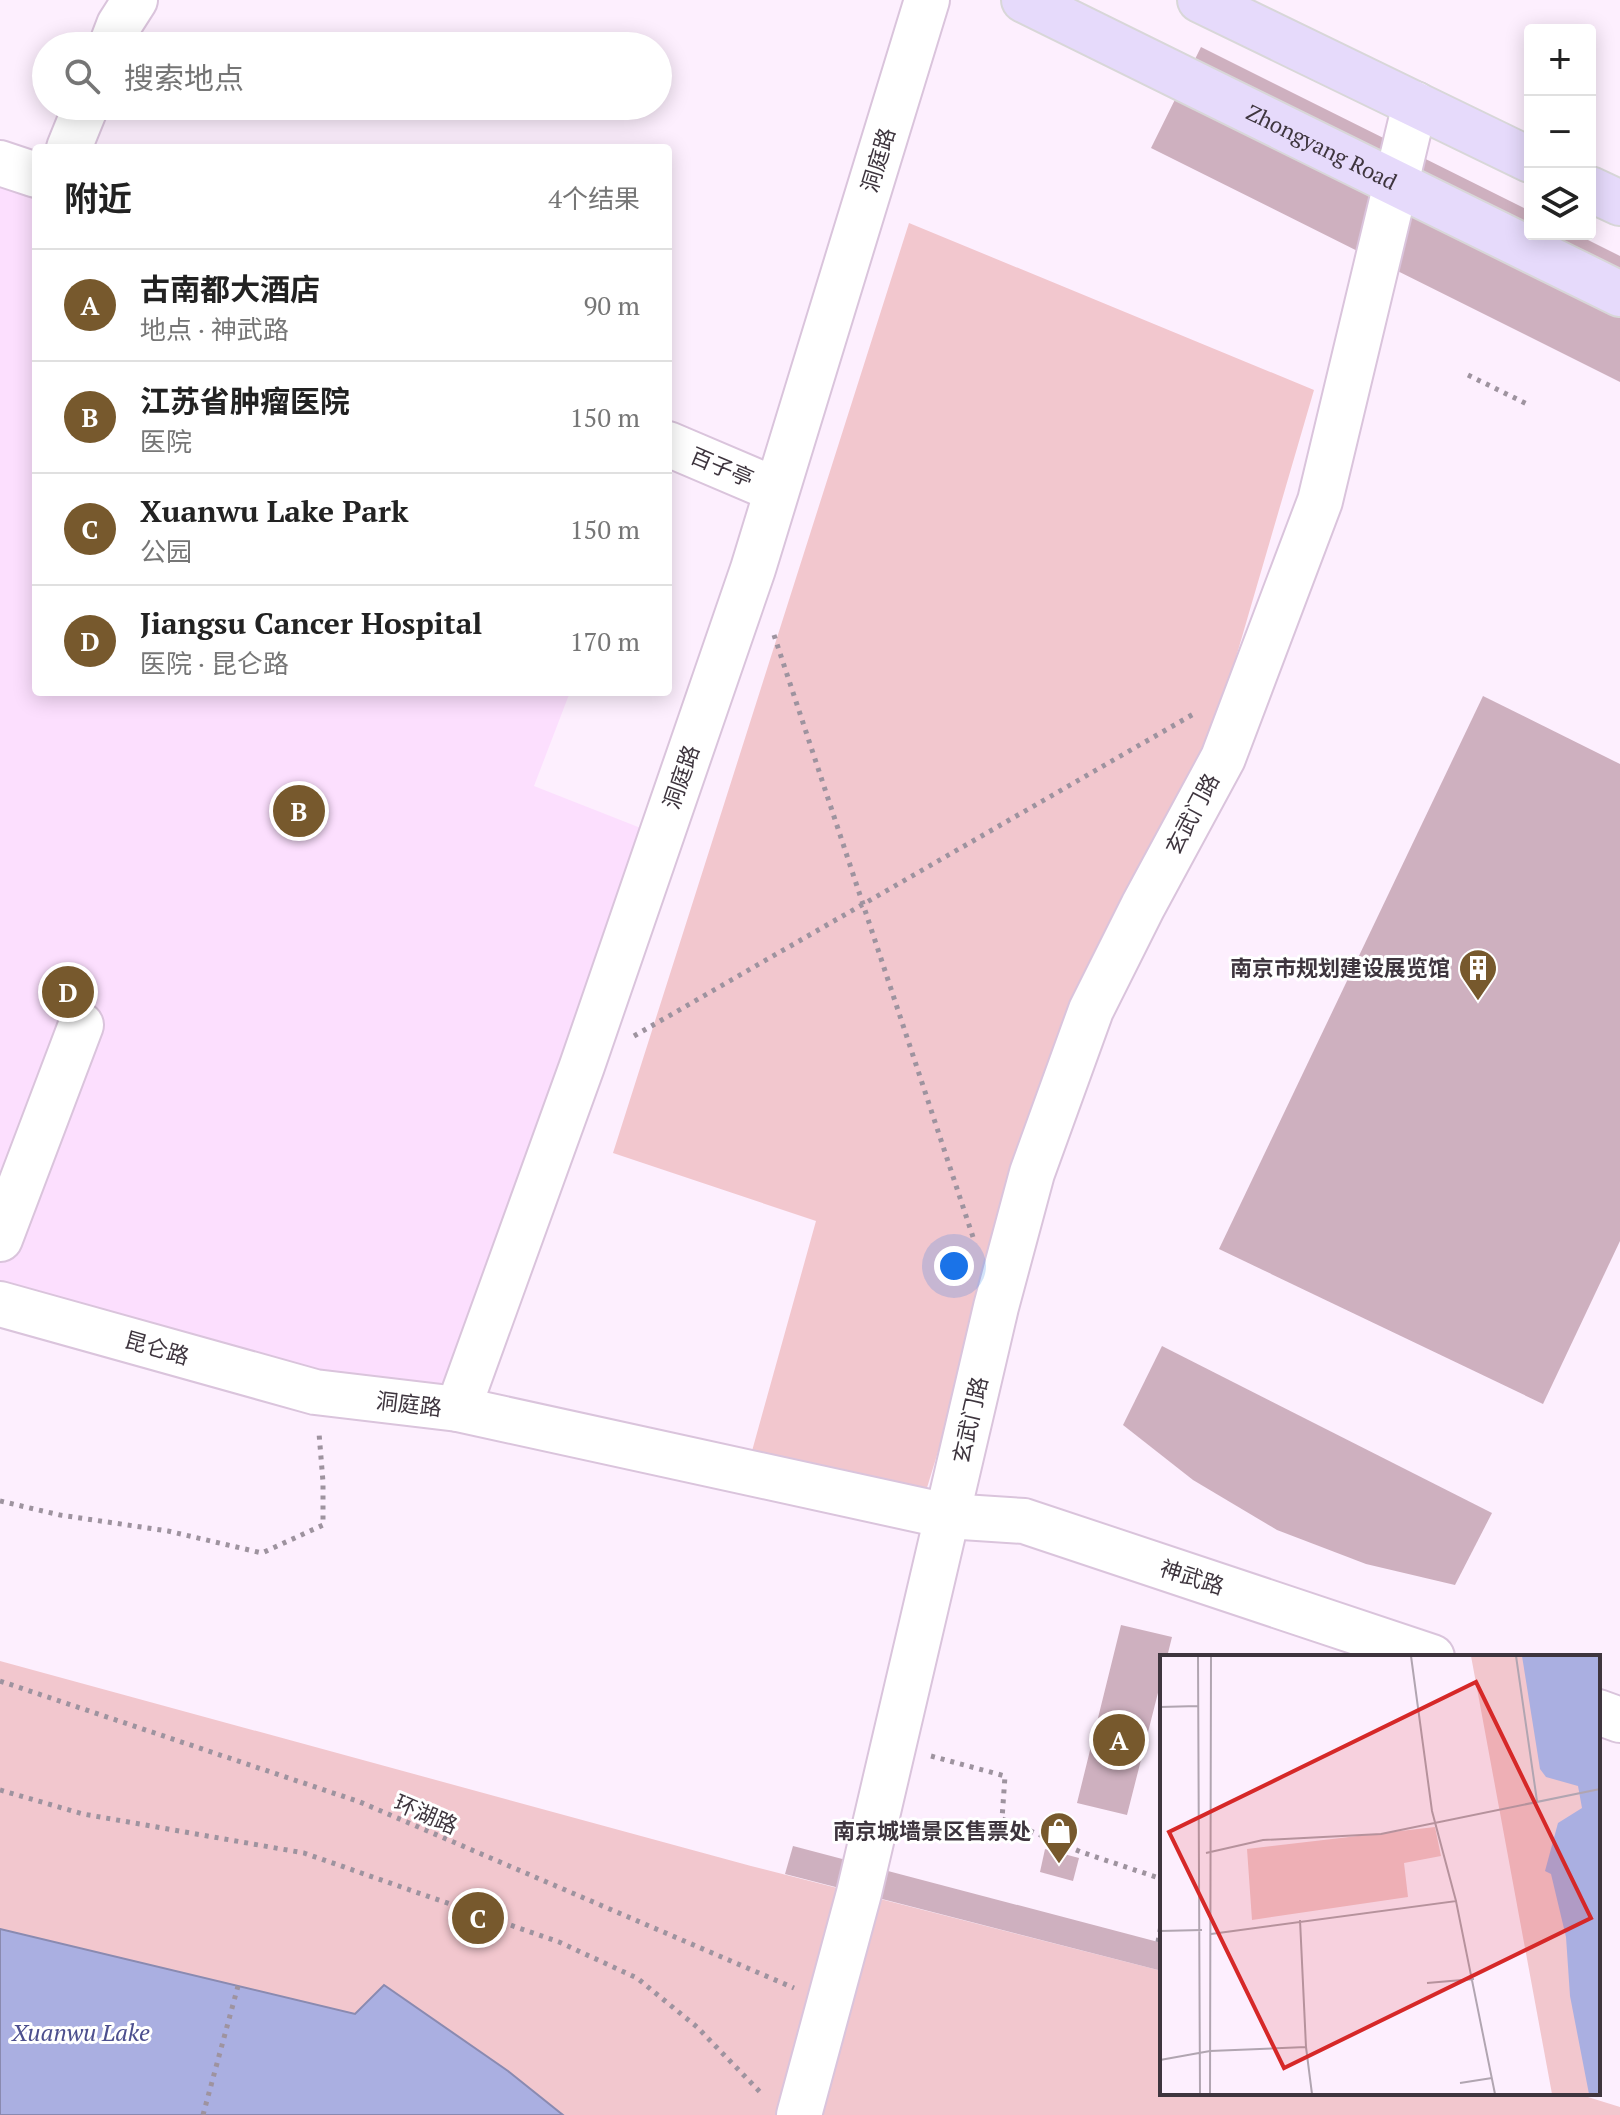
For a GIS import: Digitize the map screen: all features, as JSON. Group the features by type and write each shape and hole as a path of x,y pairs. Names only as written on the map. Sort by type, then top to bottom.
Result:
{"main road":[{"name":"Zhongyang Road","path":"1024,0 1620,294"},
{"path":"1200,0 1524,157"},
{"path":"1596,192 1620,203"}],"street":[{"path":"116,32 135,0"},
{"name":"洞庭路","path":"315,1392 458,1409 582,1066 753,569 927,0"},
{"name":"玄武门路","path":"785,2110 828,2002 859,1893 996,1307 1032,1173 1091,1010 1223,758 1314,516 1415,104"},
{"path":"71,144 80,120"},
{"path":"0,163 32,174"},
{"name":"百子亭","path":"672,446 776,490"},
{"path":"0,1239 81,1025"},
{"name":"昆仑路","path":"0,1304 315,1392"},
{"name":"神武路","path":"458,1409 947,1516 1024,1521 1426,1655"},
{"path":"1600,1713 1620,1720"}],"path":[{"path":"1468,375 1527,404"},
{"path":"772,627 976,1247"},
{"path":"582,1066 1200,710"},
{"path":"0,1501 60,1515 168,1531 262,1553 323,1525 323,1482 315,1392"},
{"name":"环湖路","path":"0,1681 360,1802 828,2002"},
{"path":"894,1746 1005,1776 1002,1819 1081,1852 1160,1878"},
{"path":"0,1790 83,1814 304,1853 559,1942 637,1978 697,2027 785,2110"},
{"path":"1158,1942 1160,1931"},
{"path":"203,2115 238,1986"}],"shaded area":[{"path":"0,163 32,174 32,696 568,696 534,786 661,836 458,1409 0,1304"},
{"path":"909,223 1314,390 1218,719 1073,1010 926,1491 752,1451 816,1221 613,1153"},
{"path":"0,1661 751,1866 1160,1970 1160,2095 1581,2095 1620,2107 1620,2115 0,2115"}],"water":[{"name":"Xuanwu Lake","path":"0,1929 355,2014 384,1985 508,2071 563,2115 0,2115"}],"building":[{"path":"1201,47 1524,208 1524,240 1588,240 1620,256 1620,382 1151,148"},
{"name":"南京市规划建设展览馆","path":"1483,696 1620,764 1620,1241 1543,1404 1219,1249"},
{"path":"1162,1346 1492,1513 1455,1585 1366,1564 1277,1530 1193,1480 1123,1425"},
{"path":"1121,1625 1172,1637 1168,1655 1160,1655 1160,1685 1127,1815 1077,1803"},
{"path":"793,1846 1160,1942 1160,1970 785,1874"},
{"name":"南京城墙景区售票处","path":"1045,1849 1079,1858 1073,1881 1040,1872"}],"place":[{"name":"江苏省肿瘤医院","path":"299,811"},
{"name":"Jiangsu Cancer Hospital","path":"68,992"},
{"name":"南京市规划建设展览馆","path":"1478,1002"},
{"name":"古南都大酒店","path":"1119,1740"},
{"name":"南京城墙景区售票处","path":"1059,1865"},
{"name":"Xuanwu Lake Park","path":"478,1918"}]}
